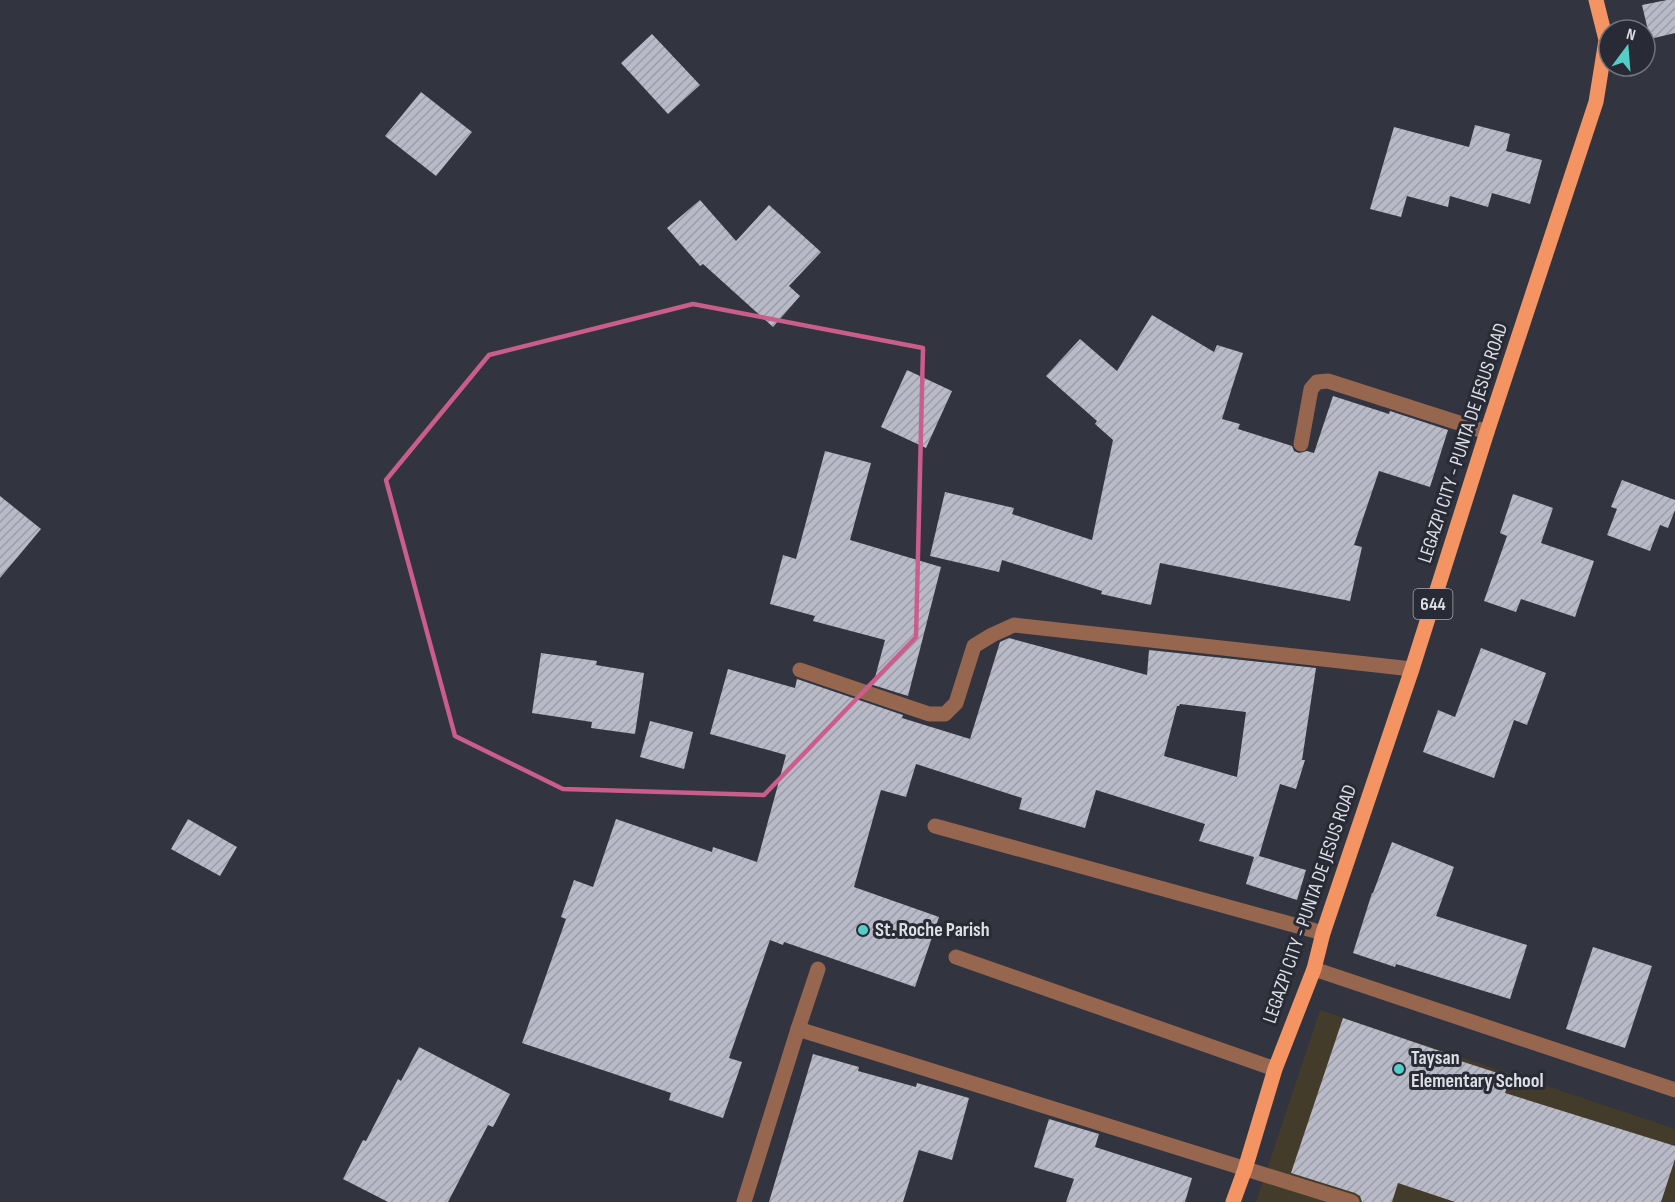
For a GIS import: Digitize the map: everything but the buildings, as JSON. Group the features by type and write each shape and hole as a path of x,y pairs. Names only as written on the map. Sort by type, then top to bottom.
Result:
{"main road":[{"name":"LEGAZPI CITY - PUNTA DE JESUS ROAD","path":"1233,1202 1275,1069 1314,969 1323,933 1412,669 1487,432 1596,102 1606,40 1596,0"}],"street":[{"path":"1301,444 1311,389 1317,382 1328,381 1487,432"},
{"path":"800,670 929,714 945,714 956,703 974,646 1014,625 1412,669"},
{"path":"935,826 1323,933"},
{"path":"956,957 1275,1069"},
{"path":"744,1202 818,969"},
{"path":"1314,969 1675,1090"},
{"path":"798,1029 1352,1202"}],"highlighted area":[{"path":"693,304 923,348 916,637 764,795 563,789 455,736 386,480 489,355"}],"shaded area":[{"name":"Taysan Elementary School","path":"1320,1010 1675,1129 1675,1202 1256,1202"}],"place":[{"name":"St. Roche Parish","path":"863,930"},
{"name":"Taysan Elementary School","path":"1399,1069"}]}
